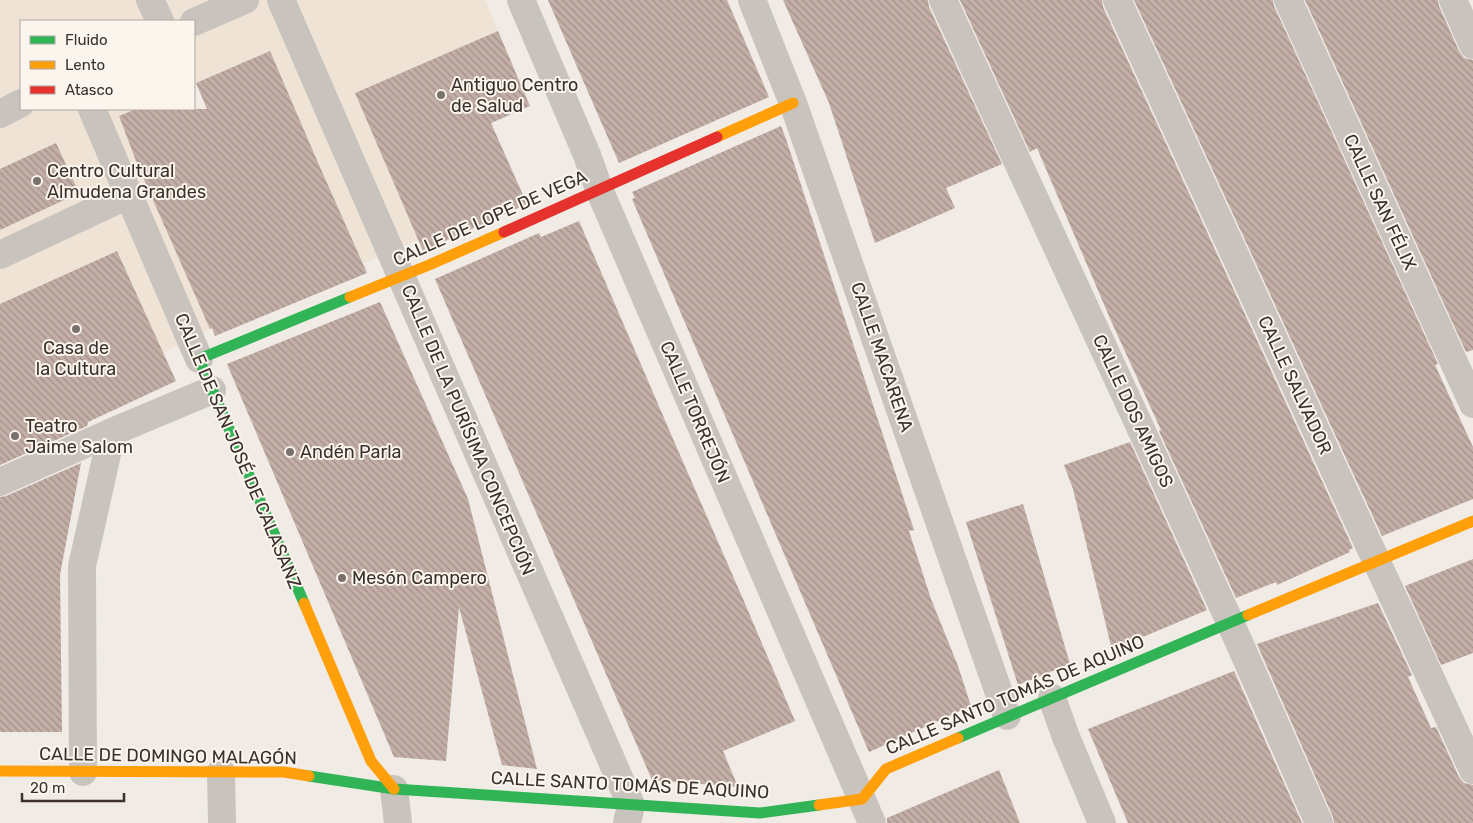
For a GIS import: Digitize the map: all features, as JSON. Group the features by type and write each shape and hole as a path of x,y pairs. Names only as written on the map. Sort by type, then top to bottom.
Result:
{"street":[{"path":"150,0 160,20"},
{"path":"195,22 245,0"},
{"name":"CALLE DE LA PURÍSIMA CONCEPCIÓN","path":"281,0 402,276 629,814"},
{"name":"CALLE TORREJÓN","path":"522,0 599,189 867,811"},
{"name":"CALLE MACARENA","path":"752,0 793,103 1007,716"},
{"name":"CALLE DOS AMIGOS","path":"943,0 1230,622 1319,823"},
{"name":"CALLE SALVADOR","path":"1117,0 1473,770"},
{"name":"CALLE SAN FÉLIX","path":"1288,0 1473,404"},
{"path":"1453,0 1473,45"},
{"name":"CALLE DE LOPE DE VEGA","path":"199,359 402,276 793,103"},
{"path":"0,114 20,104"},
{"name":"CALLE DE SAN JOSÉ DE CALASANZ","path":"92,110 371,762 394,789"},
{"path":"0,255 128,195"},
{"path":"0,482 212,390"},
{"path":"83,772 82,566 112,432"},
{"name":"CALLE SANTO TOMÁS DE AQUINO","path":"394,789 629,814 867,811 886,769 1007,716 1473,521"},
{"path":"1052,698 1102,823"},
{"name":"CALLE DE DOMINGO MALAGÓN","path":"0,771 284,772 394,789"},
{"path":"221,772 222,823"},
{"path":"394,789 398,823"}],"shaded area":[{"path":"0,0 485,0 498,31 355,93 418,240 363,263 270,51 195,84 195,20 20,20 20,110 134,110 120,116 210,329 163,353 117,251 0,304"}],"building":[{"path":"548,0 727,0 769,97 619,163"},
{"path":"783,0 928,0 929,7 1002,164 946,188 955,208 875,243 829,103"},
{"path":"960,0 1102,0 1103,7 1353,548 1349,550 1350,552 1277,585 1276,582 1236,598 1159,431 1161,430 1112,323 1037,148 1030,152"},
{"path":"1134,0 1273,0 1274,6 1438,364 1435,365 1473,447 1473,499 1382,536"},
{"path":"1305,0 1438,0 1459,51 1464,58 1473,60 1473,350 1466,352"},
{"path":"498,31 530,106 491,123 527,204 423,251 355,93"},
{"path":"270,51 367,273 215,336 212,328 210,329 136,161 119,116 134,110 207,109 196,83"},
{"path":"781,126 914,530 909,531 931,599 958,666 971,706 869,752 632,199 635,198 632,192"},
{"name":"Centro Cultural Almudena Grandes","path":"56,143 79,193 0,230 0,169"},
{"path":"579,221 795,721 723,751 738,787 652,780 435,279 539,233 541,237"},
{"name":"Casa de la Cultura","path":"117,251 176,381 88,422 87,426 0,465 0,304"},
{"path":"380,302 468,499 537,769 502,765 459,607 446,761 394,757 227,364"},
{"path":"1130,442 1207,610 1112,650 1073,489 1064,465"},
{"path":"81,463 60,575 62,732 0,732 0,497"},
{"path":"1023,504 1070,664 1018,685 966,522"},
{"path":"1473,559 1473,653 1441,665 1405,586"},
{"path":"1378,603 1412,675 1408,677 1431,728 1436,727 1459,777 1464,783 1473,785 1473,823 1334,823 1257,644"},
{"path":"1234,671 1302,823 1128,823 1088,729"},
{"path":"999,770 1020,823 887,823 887,818"}],"traffic: fast":[{"path":"304,603 199,359 350,297"},
{"path":"958,738 1248,615"},
{"path":"309,776 394,789 760,813 819,805"}],"traffic: slow":[{"path":"717,137 793,103"},
{"path":"350,297 504,232"},
{"path":"1248,615 1473,521"},
{"path":"304,603 371,761 394,789"},
{"path":"819,805 862,799 886,769 958,738"},
{"path":"0,771 284,772 309,776"}],"traffic: jam":[{"path":"504,232 717,137"}],"place":[{"name":"Antiguo Centro de Salud","path":"441,95"},
{"name":"Centro Cultural Almudena Grandes","path":"37,181"},
{"name":"Casa de la Cultura","path":"76,329"},
{"name":"Teatro Jaime Salom","path":"15,436"},
{"name":"Andén Parla","path":"290,452"},
{"name":"Mesón Campero","path":"342,578"}]}
